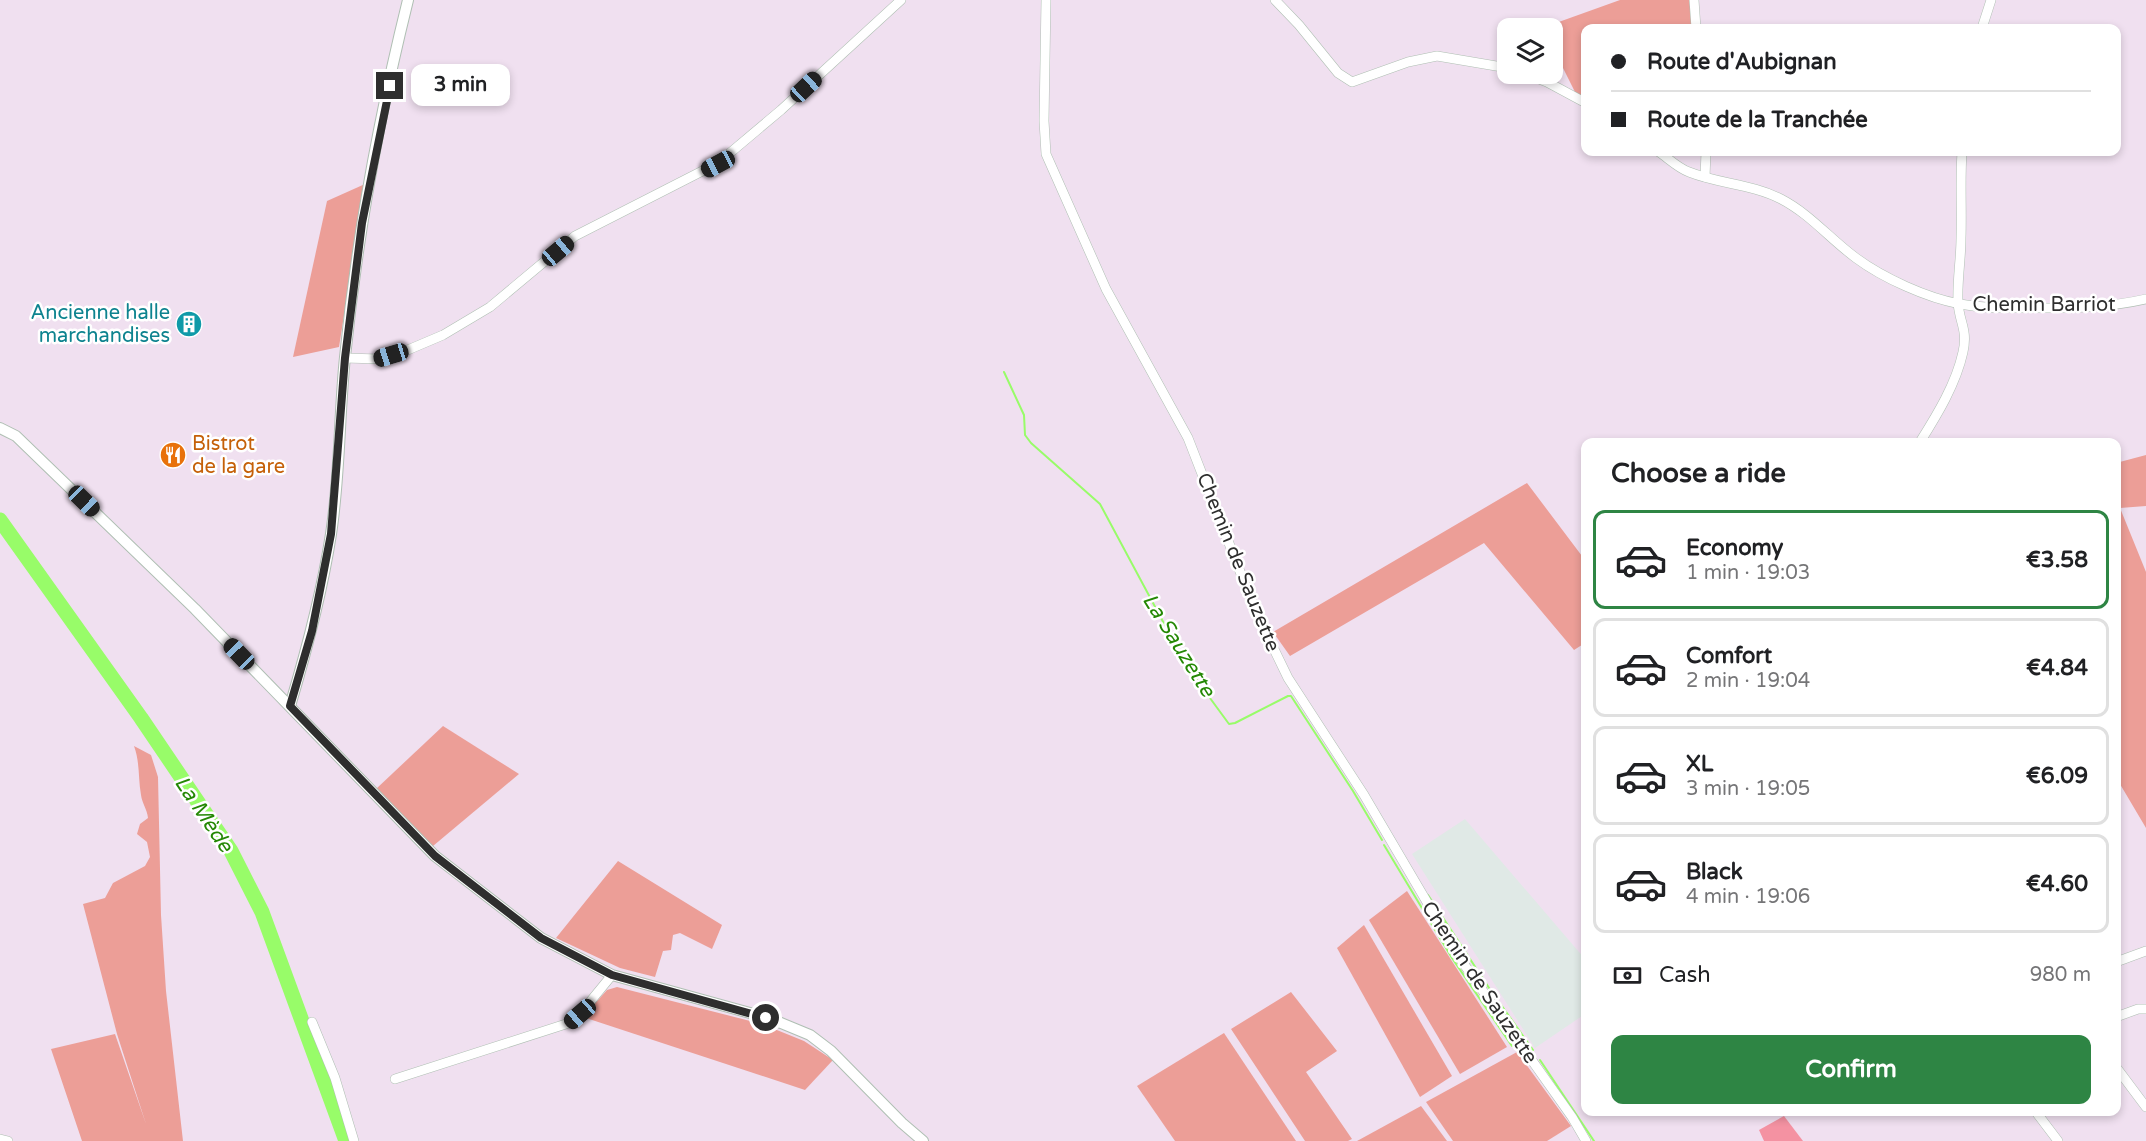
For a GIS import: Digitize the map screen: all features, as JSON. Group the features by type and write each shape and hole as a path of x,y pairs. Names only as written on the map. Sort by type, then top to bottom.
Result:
{"street":[{"path":"290,706 312,631 331,534 345,358 362,223 408,0"},
{"path":"345,358 379,359 404,352 443,335 490,307 575,236 718,164 781,110 901,0"},
{"name":"Chemin de Sauzette","path":"1046,0 1044,121 1046,154 1106,289 1188,438 1255,610 1293,685 1364,795 1461,960 1572,1117 1586,1141"},
{"path":"1275,0 1299,24 1338,73 1352,82 1408,62 1437,56 1497,66"},
{"path":"1694,0 1696,24"},
{"path":"1983,24 1991,0"},
{"path":"1551,84 1581,101"},
{"name":"Chemin Barriot","path":"1665,156 1687,171 1760,189 1782,199 1807,215 1855,258 1880,273 1908,287 1958,304 1985,307 2073,308 2114,305 2146,299"},
{"path":"1705,177 1706,156"},
{"path":"1922,438 1956,376 1963,351 1965,330 1958,304 1962,156"},
{"path":"0,428 16,436 195,609 435,856 541,938 612,975 750,1013 810,1035 831,1051 922,1141"},
{"path":"2121,960 2146,951"},
{"path":"395,1079 569,1023 580,1014 612,975"},
{"path":"2121,1015 2138,1009 2146,1010"},
{"path":"312,1022 335,1078 354,1141"},
{"path":"2121,1073 2146,1107"},
{"path":"2039,1116 2058,1141"},
{"path":"0,1139 8,1141"}],"shaded area":[{"path":"1620,0 1691,0 1693,24 1581,24 1581,96 1575,92 1563,68 1563,20"},
{"path":"365,184 339,347 293,357 327,201"},
{"path":"2146,455 2146,506 2121,508 2121,462"},
{"path":"1527,483 1581,555 1581,646 1574,650 1484,543 1290,656 1273,632"},
{"path":"2121,510 2146,572 2146,828 2121,786"},
{"path":"443,726 519,774 433,846 376,789"},
{"path":"134,746 151,755 158,777 161,915 166,991 183,1141 82,1141 51,1049 115,1034 146,1124 117,1034 83,904 105,898 113,883 145,866 150,857 147,842 137,834 140,824 148,818 140,789"},
{"path":"1465,819 1581,954 1581,1017 1535,1048 1412,854"},
{"path":"618,861 722,925 712,949 680,933 673,935 671,950 663,951 655,977 620,968 556,938"},
{"path":"1407,891 1507,1047 1460,1074 1369,920"},
{"path":"1364,925 1452,1076 1420,1097 1337,948"},
{"path":"617,987 762,1024 804,1041 833,1060 805,1090 583,1017 607,990"},
{"path":"1291,992 1337,1051 1306,1072 1352,1139 1348,1141 1305,1141 1231,1029"},
{"path":"1224,1033 1296,1141 1175,1141 1137,1086"},
{"path":"1517,1052 1571,1126 1547,1141 1453,1141 1426,1102"},
{"path":"1421,1106 1447,1141 1357,1141"},
{"path":"1784,1116 1803,1141 1764,1141 1759,1130"}],"waterway":[{"name":"La Sauzette","path":"1004,372 1024,415 1025,435 1031,443 1100,504 1175,644 1196,679 1229,724 1291,696 1382,840"},
{"name":"La Mède","path":"0,520 141,718 231,851 262,912 346,1141"},
{"path":"1384,845 1452,958 1512,1046"},
{"name":"La Sauzette","path":"1428,895 1493,994"},
{"name":"La Sauzette","path":"1499,1002 1533,1050"},
{"name":"La Sauzette","path":"1540,1060 1594,1141"}],"place":[{"name":"Ancienne halle marchandises","path":"189,324"},
{"name":"Bistrot de la gare","path":"173,455"}],"route":[{"path":"390,86 362,223 345,358 336,496 331,534 312,631 290,706 435,856 541,938 612,975 766,1018"}]}
